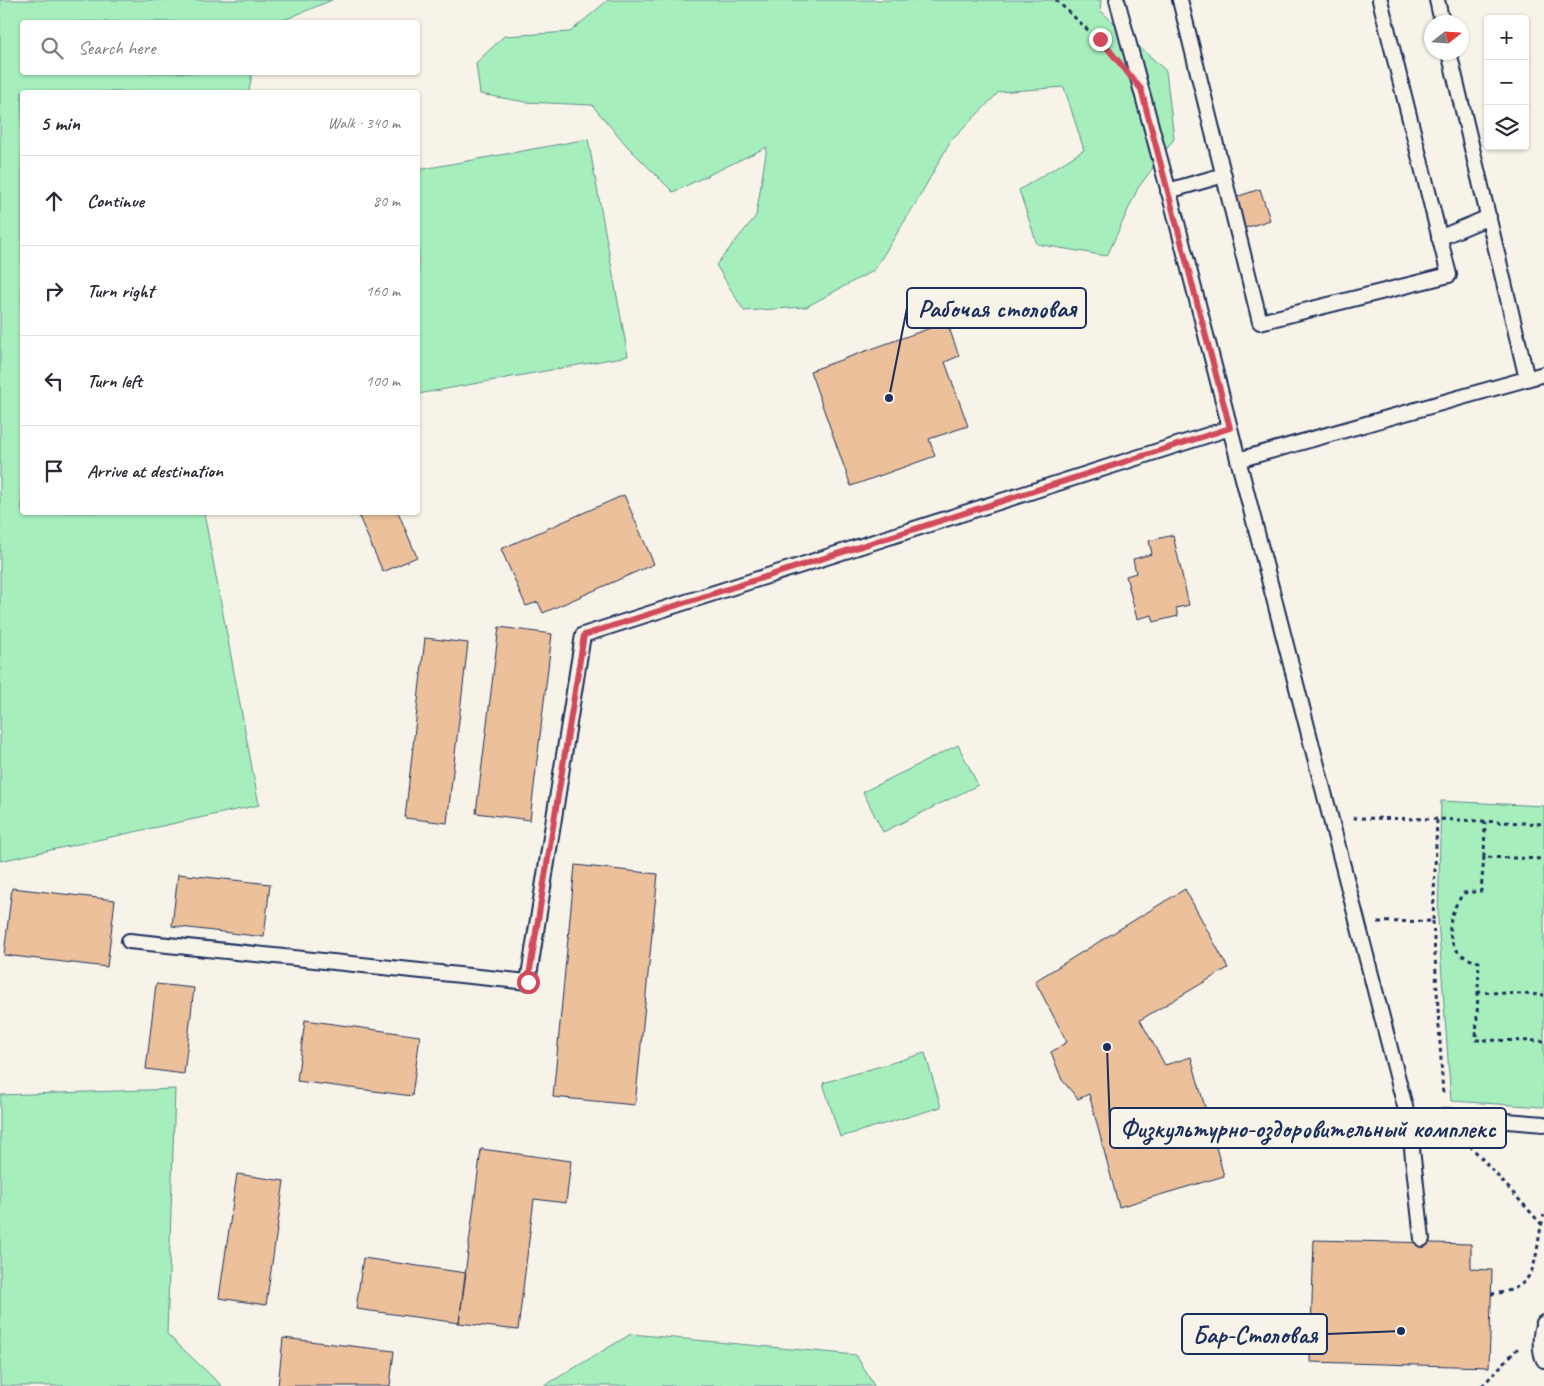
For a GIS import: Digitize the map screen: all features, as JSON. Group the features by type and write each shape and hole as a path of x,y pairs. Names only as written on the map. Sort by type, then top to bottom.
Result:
{"lane":[{"path":"1117,0 1230,428 1409,1122 1422,1239"},
{"path":"1180,0 1260,322 1448,275 1380,0"},
{"path":"1437,0 1440,15"},
{"path":"1451,60 1527,379"},
{"path":"1168,191 1224,174"},
{"path":"1439,238 1489,218"},
{"path":"1238,460 1544,374"},
{"path":"129,941 528,982 584,635 1230,428"},
{"path":"1409,1122 1444,1116 1544,1124"},
{"path":"1543,1326 1542,1356 1544,1360"}],"path":[{"path":"1056,0 1100,39 1112,53"},
{"path":"1330,818 1437,819 1544,824"},
{"path":"1437,819 1432,921 1444,1116 1544,1227"},
{"path":"1485,821 1481,891 1464,893 1456,903 1450,919 1451,939 1457,953 1468,960 1479,962 1476,1040 1544,1041"},
{"path":"1484,857 1544,859"},
{"path":"1357,923 1432,921"},
{"path":"1478,992 1544,994"},
{"path":"1491,1294 1504,1292 1520,1286 1530,1277 1544,1215"},
{"path":"1482,1386 1514,1350 1543,1326"}],"green space":[{"path":"0,0 332,0 284,20 20,20 20,75 252,75 249,90 20,90 20,515 204,515 259,805 0,861"},
{"path":"608,0 1101,0 1100,10 1166,71 1174,139 1138,188 1107,256 1037,244 1019,190 1084,150 1064,87 999,92 950,142 916,203 874,270 806,307 744,311 716,265 756,216 767,147 673,192 628,147 592,105 525,102 480,94 476,63 504,36 570,32"},
{"path":"588,139 628,356 420,394 420,170"},
{"path":"958,745 978,785 883,832 863,792"},
{"path":"1441,801 1544,806 1544,1107 1451,1101 1438,920"},
{"path":"925,1053 941,1107 840,1137 823,1083"},
{"path":"175,1089 167,1334 222,1386 0,1386 0,1095"},
{"path":"631,1334 856,1355 874,1386 544,1386"}],"building":[{"path":"1260,189 1270,220 1242,229 1233,198"},
{"path":"947,322 959,356 945,362 968,426 929,439 935,456 851,486 810,371"},
{"path":"624,495 654,564 543,613 538,602 526,606 501,549"},
{"path":"358,515 399,515 417,557 383,572"},
{"path":"1173,535 1189,605 1176,608 1178,616 1154,622 1152,615 1137,619 1126,576 1136,573 1133,559 1152,554 1149,541"},
{"path":"499,627 552,634 530,820 476,813"},
{"path":"425,638 468,643 447,823 405,818"},
{"path":"575,865 658,874 635,1105 553,1097"},
{"path":"178,874 270,884 264,937 172,926"},
{"path":"12,888 115,900 107,967 4,955"},
{"path":"1185,889 1228,968 1140,1020 1165,1065 1191,1057 1224,1176 1119,1207 1089,1094 1078,1099 1062,1080 1051,1052 1067,1042 1035,981"},
{"path":"156,984 194,988 184,1074 146,1069"},
{"path":"305,1020 420,1036 412,1096 297,1081"},
{"path":"481,1149 571,1161 566,1203 534,1199 518,1330 459,1323"},
{"path":"237,1174 284,1181 266,1305 219,1298"},
{"path":"1314,1240 1471,1244 1471,1269 1492,1270 1489,1367 1310,1362"},
{"path":"363,1258 466,1273 459,1323 356,1309"},
{"path":"283,1338 394,1351 390,1386 278,1386"}],"place":[{"name":"Рабочая столовая","path":"889,398"},
{"name":"Физкультурно-оздоровительный комплекс","path":"1107,1047"},
{"name":"Бар-Столовая","path":"1401,1331"}],"route":[{"path":"528,982 584,635 1230,428 1141,89 1100,39"}]}
